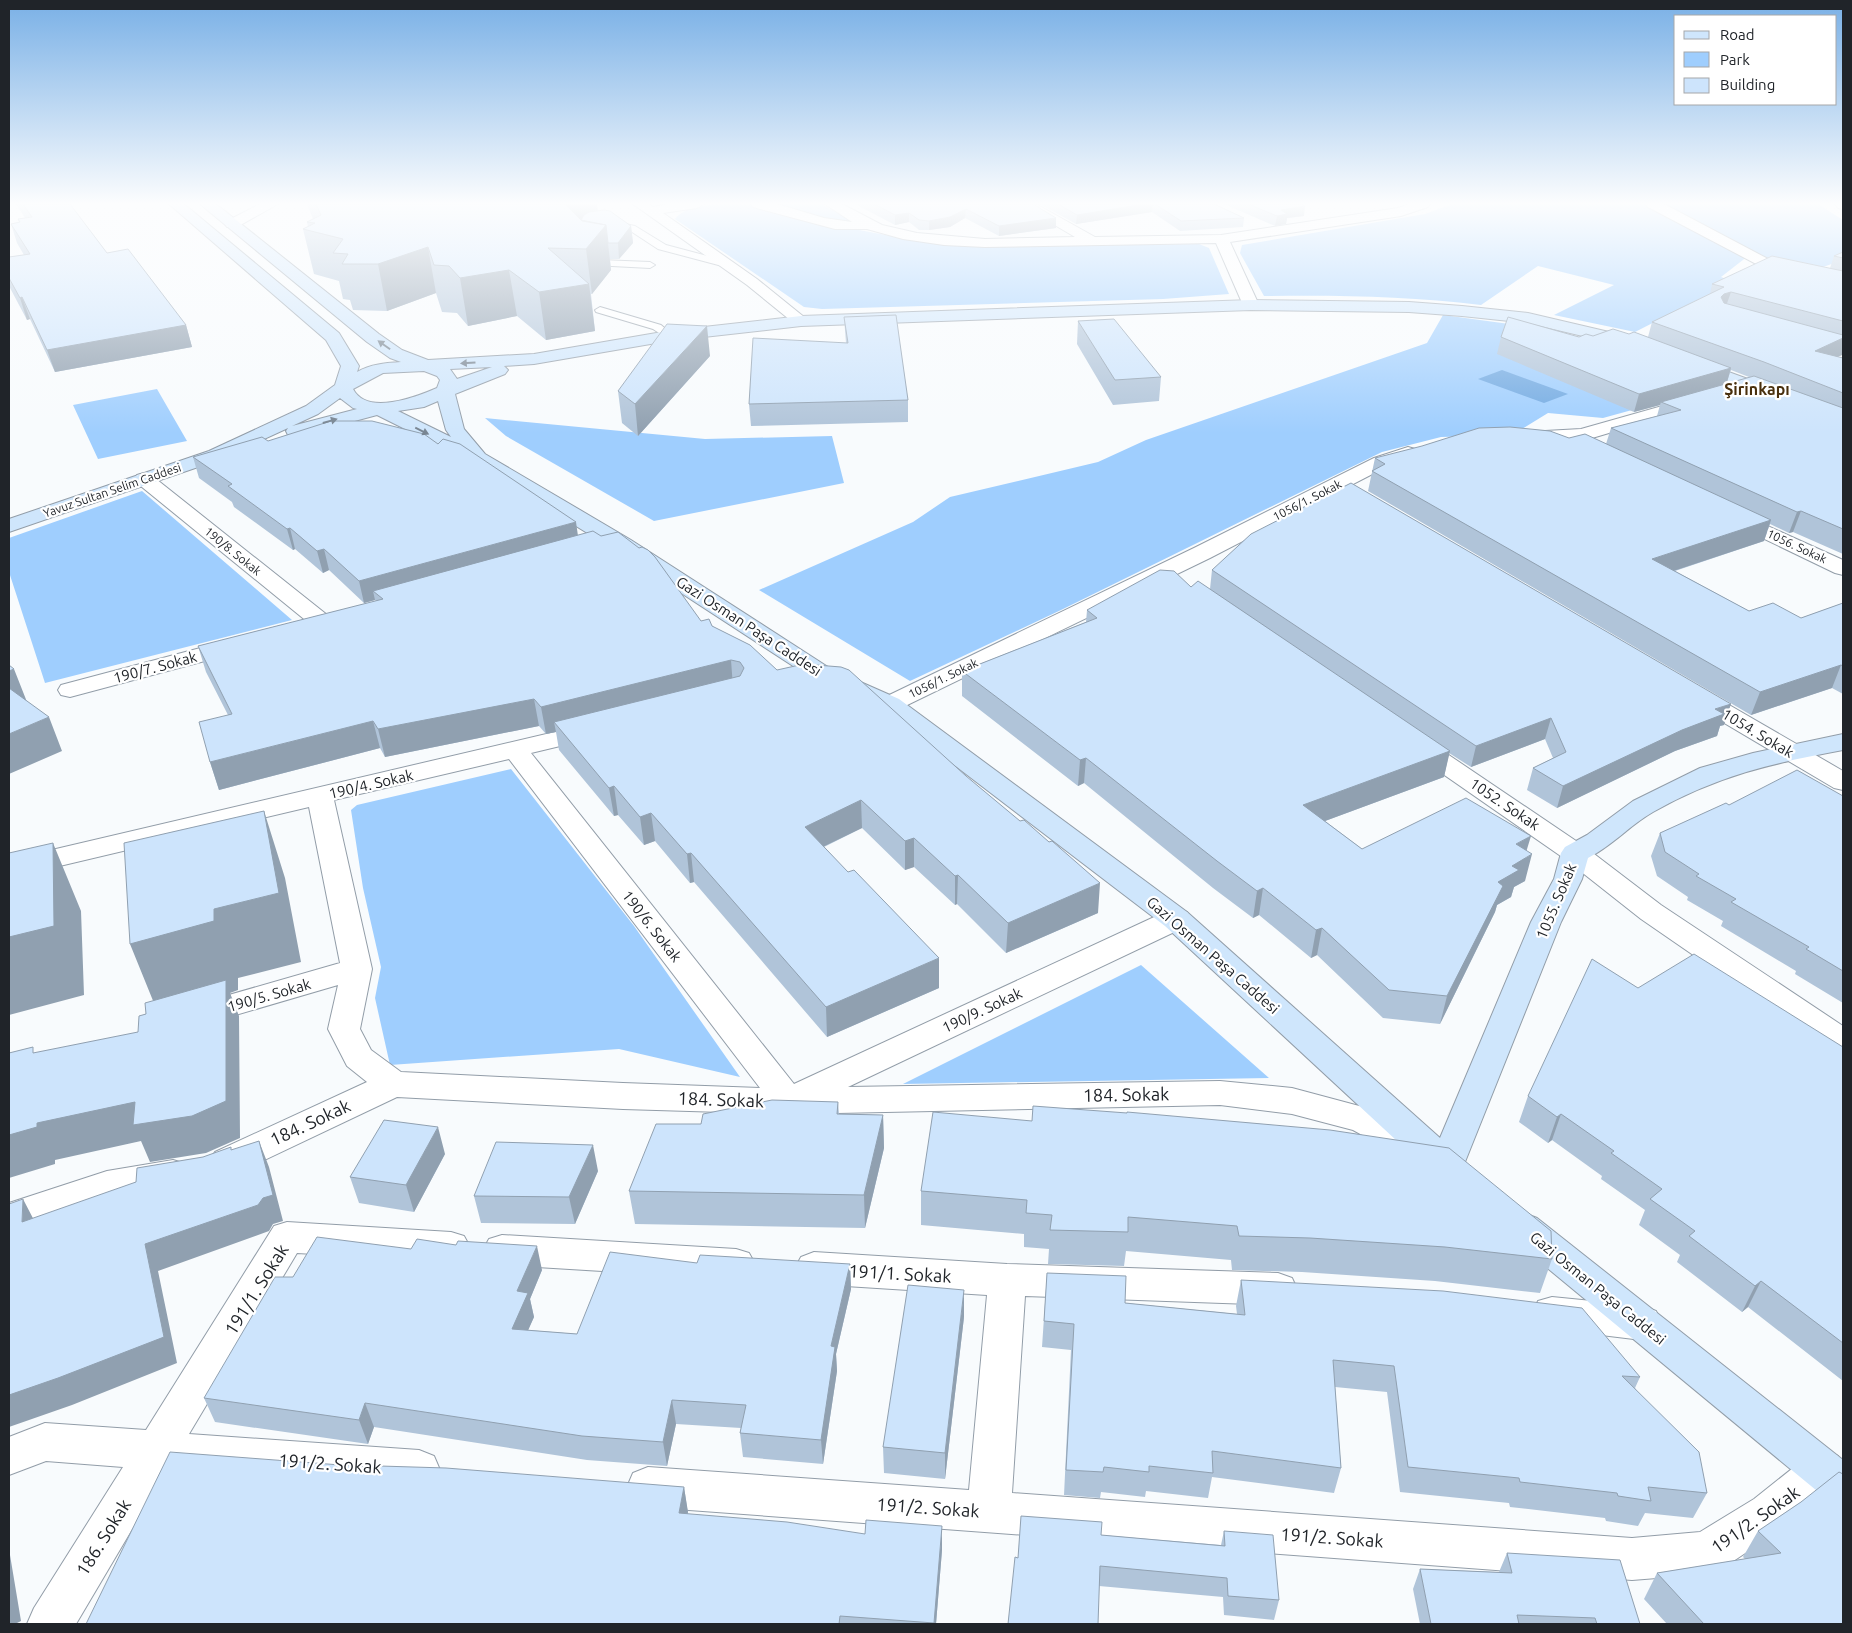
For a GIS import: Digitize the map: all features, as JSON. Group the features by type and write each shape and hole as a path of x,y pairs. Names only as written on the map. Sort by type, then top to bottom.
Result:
{"main road":[{"path":"266,280 333,337 350,366 343,387 348,397 359,404 379,409 482,460"},
{"path":"302,280 373,338 396,354 443,372 449,380 445,391 455,430 482,460"},
{"path":"534,359 668,336 801,321 1251,305 1410,307 1472,312 1528,318 1628,341 1646,347"},
{"name":"Yavuz Sultan Selim Caddesi","path":"216,454 312,410 343,387 371,371 407,365 427,366 534,359"},
{"name":"Yavuz Sultan Selim Caddesi","path":"9,526 216,454 336,419 379,409 418,403 478,377 534,359"},
{"path":"1682,360 1788,401"},
{"name":"Gazi Osman Paşa Caddesi","path":"482,460 602,545 822,674 890,704 1176,919 1458,1174"},
{"name":"1055. Sokak","path":"1458,1174 1546,922 1568,879 1575,853 1594,845 1630,815 1669,792 1702,777 1729,767 1790,752 1843,742"},
{"name":"Gazi Osman Paşa Caddesi","path":"1500,1208 1833,1478"}],"street":[{"path":"747,280 801,321"},
{"path":"1240,280 1251,305"},
{"path":"1507,439 1582,435 1751,386"},
{"path":"1561,436 1596,453"},
{"name":"1056/1. Sokak","path":"890,704 1396,456 1431,447"},
{"name":"190/8. Sokak","path":"144,479 332,620 294,630"},
{"path":"1338,484 1364,499"},
{"name":"1056. Sokak","path":"1711,506 1843,568"},
{"path":"1164,571 1189,588"},
{"name":"190/7. Sokak","path":"70,690 257,640"},
{"name":"1054. Sokak","path":"1679,686 1843,782"},
{"name":"190/4. Sokak","path":"9,869 516,751 620,724"},
{"name":"1052. Sokak","path":"1394,728 1575,853 1651,912 1843,1042"},
{"name":"190/6. Sokak","path":"516,751 789,1101"},
{"path":"320,796 356,969 344,1029 359,1058 393,1084"},
{"name":"190/9. Sokak","path":"789,1101 1176,919"},
{"name":"190/5. Sokak","path":"168,1024 356,969"},
{"name":"184. Sokak","path":"9,1218 107,1184 213,1168 393,1084 623,1096 789,1101 1220,1093 1292,1101 1363,1120 1458,1174"},
{"name":"191/1. Sokak","path":"156,1450 288,1237 1007,1280 1312,1291"},
{"path":"989,1512 1007,1280"},
{"path":"1518,1309 1642,1323"},
{"name":"191/2. Sokak","path":"9,1456 45,1442 454,1472"},
{"name":"186. Sokak","path":"50,1624 156,1450"},
{"name":"191/2. Sokak","path":"612,1484 1632,1559 1708,1553 1769,1513 1833,1478"}],"lane":[{"path":"600,310 657,327 668,336"}],"green space":[{"path":"765,280 1223,280 1229,294 1163,299 822,309 804,307"},
{"path":"1255,280 1517,280 1481,305 1373,297 1264,296"},
{"path":"1595,280 1729,280 1766,294 1682,308 1635,332 1554,315 1614,285"},
{"path":"1443,315 1531,327 1719,386 1603,418 1548,413 1512,435 1441,437 1382,452 1061,610 910,681 759,590 913,522 950,497 1098,462 1146,440 1427,343"},
{"path":"157,389 187,441 98,459 73,405"},
{"path":"485,418 705,439 832,436 844,483 654,521 506,436"},
{"path":"142,491 292,620 45,683 9,572 9,538"},
{"path":"511,769 634,926 740,1077 619,1049 390,1065 375,998 381,967 363,888 351,810 357,805"},
{"path":"1141,965 1269,1078 903,1084"}],"shaded area":[{"path":"1502,370 1568,394 1544,403 1478,379"}],"building":[{"path":"10,280 152,280 186,325 47,350 22,297 20,298"},
{"path":"523,280 585,280 589,284 539,292"},
{"path":"1720,280 1843,280 1843,321 1731,292 1721,297 1724,303 1843,335 1843,338 1815,351 1843,358 1843,393 1764,362 1652,322 1724,287 1712,284"},
{"path":"896,315 908,400 749,404 753,338 848,343 844,317"},
{"path":"1508,317 1579,337 1586,334 1593,336 1613,329 1629,334 1634,332 1731,368 1639,394 1501,337"},
{"path":"1114,319 1161,377 1115,380 1078,321"},
{"path":"667,324 707,326 635,404 618,391"},
{"path":"1754,376 1843,408 1843,529 1801,511 1797,512 1611,428 1681,410 1661,402"},
{"path":"331,421 372,421 424,434 438,444 443,439 460,444 576,522 359,581 324,549 317,551 290,528 287,529 228,486 232,484 193,457 262,437 268,441"},
{"path":"1510,427 1550,431 1569,438 1585,434 1771,520 1652,559 1749,611 1773,603 1801,618 1843,603 1843,666 1841,665 1760,692 1372,471 1385,464 1375,458 1479,428"},
{"path":"1351,483 1731,704 1715,709 1724,714 1682,730 1563,786 1533,768 1566,752 1551,718 1476,746 1212,570 1251,534"},
{"path":"593,531 601,536 618,532 639,548 642,547 648,550 701,621 709,619 712,626 750,645 777,670 804,664 841,667 849,670 966,776 1020,821 1024,820 1049,842 1052,841 1100,883 1008,923 958,875 955,876 914,838 905,841 861,800 805,827 848,872 854,870 939,958 826,1007 691,853 687,854 651,813 640,817 614,786 609,788 554,722 740,676 744,668 740,662 731,660 541,707 534,699 378,729 373,721 210,762 199,722 232,714 198,646 383,599 373,591"},
{"path":"1160,570 1174,571 1191,587 1198,581 1450,751 1303,805 1362,849 1466,798 1531,836 1516,844 1532,854 1512,866 1519,870 1498,882 1503,886 1447,996 1389,990 1322,928 1316,930 1263,888 1257,891 1086,758 1080,760 962,671 1097,618 1087,610"},
{"path":"9,688 49,717 9,734"},
{"path":"1797,770 1843,796 1843,971 1806,949 1809,947 1731,902 1736,899 1696,876 1699,874 1665,852 1660,833 1726,803 1729,805"},
{"path":"264,811 279,893 214,909 214,921 130,944 124,843"},
{"path":"53,843 54,926 9,937 9,853"},
{"path":"1694,954 1843,1047 1843,1343 1761,1281 1755,1286 1689,1236 1695,1231 1650,1199 1662,1189 1611,1153 1614,1151 1561,1114 1557,1117 1528,1096 1592,959 1638,988"},
{"path":"226,980 226,1101 192,1116 133,1125 135,1102 37,1123 37,1127 9,1135 9,1053 33,1047 33,1053 138,1032 139,1016 146,1014 145,1003"},
{"path":"772,1100 838,1102 837,1114 883,1115 864,1195 629,1191 656,1124 701,1124 703,1114"},
{"path":"1033,1106 1127,1112 1330,1130 1449,1148 1551,1231 1552,1259 1445,1247 1310,1238 1239,1236 1237,1226 1128,1217 1128,1232 1050,1230 1052,1215 1026,1213 1027,1200 921,1191 933,1112 1032,1121"},
{"path":"384,1120 438,1127 406,1185 350,1177"},
{"path":"259,1141 273,1195 263,1198 258,1205 145,1244 164,1337 9,1395 9,1204 23,1199 22,1222 136,1182 137,1168 203,1157 231,1147 231,1150"},
{"path":"496,1142 593,1145 569,1197 474,1196"},
{"path":"317,1237 411,1249 417,1239 456,1245 458,1241 537,1246 517,1291 528,1293 512,1329 577,1334 610,1252 697,1263 700,1255 850,1264 831,1346 835,1347 821,1440 740,1433 746,1405 672,1400 663,1442 582,1436 365,1403 359,1420 204,1398 275,1277 293,1277"},
{"path":"1047,1273 1126,1276 1125,1303 1245,1315 1241,1280 1443,1291 1582,1308 1640,1377 1622,1376 1699,1452 1707,1493 1648,1487 1651,1501 1618,1496 1617,1493 1520,1482 1519,1478 1408,1467 1394,1366 1333,1360 1341,1468 1212,1451 1213,1473 1149,1466 1149,1472 1104,1467 1103,1472 1066,1470 1074,1324 1044,1321"},
{"path":"908,1285 964,1290 945,1453 883,1447"},
{"path":"170,1452 380,1468 380,1466 446,1468 684,1487 679,1513 787,1522 865,1534 866,1520 942,1526 934,1623 840,1616 839,1624 86,1624"},
{"path":"1839,1472 1843,1474 1843,1624 1704,1624 1657,1573 1781,1553 1758,1531 1801,1502"},
{"path":"1021,1516 1102,1522 1101,1535 1225,1546 1224,1531 1273,1535 1279,1600 1228,1596 1227,1578 1100,1566 1098,1624 1008,1624 1015,1557 1018,1558"},
{"path":"1507,1553 1620,1560 1640,1624 1597,1624 1595,1618 1517,1615 1519,1624 1431,1624 1420,1569 1512,1573"}],"district":[{"name":"Şirinkapı","path":"1757,389"}]}
